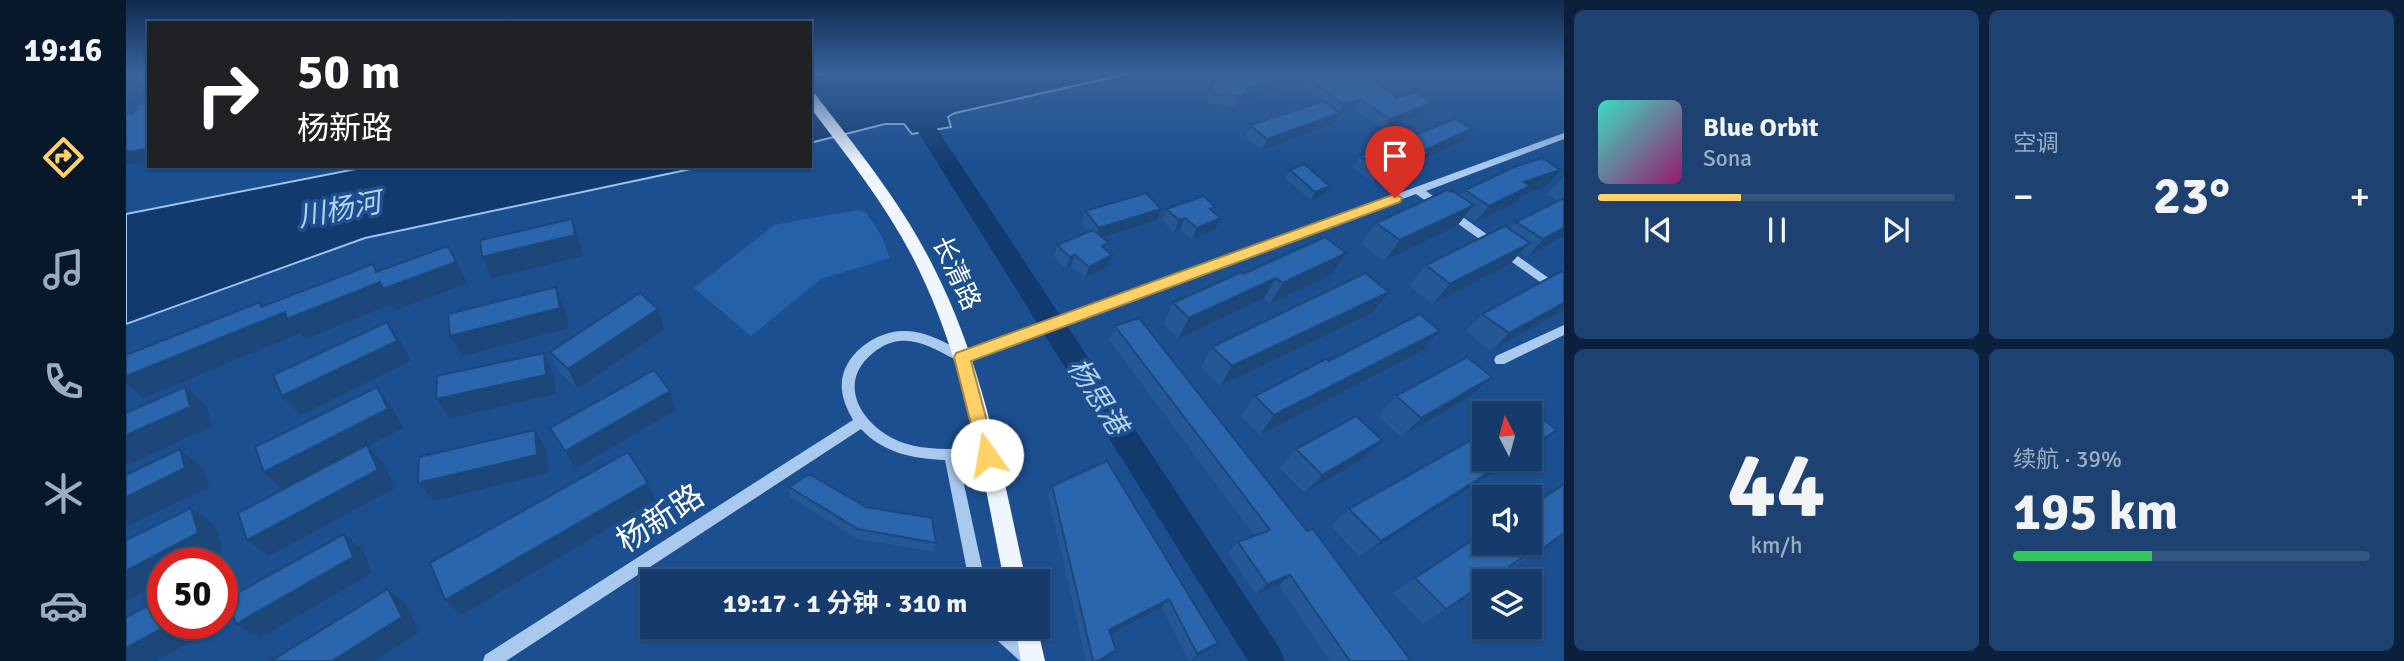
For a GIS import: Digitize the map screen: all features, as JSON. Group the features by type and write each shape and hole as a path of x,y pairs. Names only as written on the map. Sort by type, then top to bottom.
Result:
{"main road":[{"name":"长清路","path":"815,104 904,227 947,314 962,357 1012,569"},
{"path":"1028,639 1032,661"}],"street":[{"path":"987,455 905,450 882,440 860,423 850,405 848,383 854,363 867,349 884,340 905,335 926,339 962,357 1564,135"},
{"path":"1418,190 1564,295"},
{"path":"1500,360 1564,330"},
{"name":"杨新路","path":"491,661 860,423"},
{"path":"951,454 975,569"},
{"path":"1009,639 1032,661"}],"shaded area":[{"path":"857,210 866,212 881,235 890,258 821,279 751,336 694,288 774,225"}],"water":[{"path":"812,104 995,104 955,113 948,117 951,127 912,134 904,124 885,124 812,142"},
{"name":"川杨河","path":"361,168 696,168 365,238 126,324 126,214"}],"building":[{"path":"138,104 147,104 147,149 126,152 126,114 134,113"},
{"path":"1314,104 1327,104 1340,113 1267,139 1250,125"},
{"path":"1367,104 1430,104 1390,119"},
{"path":"1455,119 1472,129 1425,150 1429,153 1381,171 1360,156"},
{"path":"1542,158 1560,170 1524,182 1530,186 1489,206 1465,190 1514,167"},
{"path":"1304,164 1330,186 1315,192 1290,170"},
{"path":"1447,190 1474,205 1400,240 1376,223"},
{"path":"1146,193 1161,209 1099,228 1085,211"},
{"path":"1204,196 1215,207 1210,209 1221,218 1197,228 1185,218 1179,220 1166,209"},
{"path":"1564,198 1564,228 1543,239 1516,222"},
{"path":"572,219 575,235 482,257 480,240"},
{"path":"1505,226 1530,243 1450,284 1426,265"},
{"path":"1093,230 1109,243 1102,246 1112,255 1089,267 1075,255 1070,257 1057,245"},
{"path":"1325,237 1346,253 1283,283 1276,278 1189,318 1173,303 1241,272 1243,274"},
{"path":"448,246 456,262 383,289 380,282 287,319 285,312 126,376 126,355 260,302 261,307 373,264 376,272"},
{"path":"1562,271 1564,303 1509,333 1482,314"},
{"path":"1365,273 1389,292 1232,366 1212,347"},
{"path":"556,287 560,308 450,336 448,314"},
{"path":"640,293 658,309 568,369 550,352"},
{"path":"1420,314 1440,331 1274,415 1255,396 1326,359 1329,361"},
{"path":"1139,318 1307,531 1313,529 1411,661 1350,661 1290,575 1267,584 1238,542 1270,530 1115,326"},
{"path":"387,322 397,341 282,396 273,375"},
{"path":"544,353 546,375 436,399 437,376"},
{"path":"1467,357 1492,377 1421,418 1396,396"},
{"path":"654,370 670,391 565,451 550,428"},
{"path":"185,387 190,407 126,435 126,413"},
{"path":"377,387 388,409 264,472 255,447"},
{"path":"1356,416 1382,440 1322,475 1296,449"},
{"path":"1542,419 1557,430 1542,439"},
{"path":"535,430 537,455 418,483 419,457"},
{"path":"1472,440 1472,471 1491,471 1381,541 1349,509"},
{"path":"367,445 378,470 247,540 238,513"},
{"path":"180,449 185,468 126,497 126,475"},
{"path":"628,452 648,483 445,600 430,563"},
{"path":"1107,461 1218,643 1197,654 1169,599 1109,630 1116,650 1098,661 1093,661 1052,486"},
{"path":"809,474 866,507 932,518 936,543 858,529 789,487"},
{"path":"1564,484 1564,533 1542,549 1542,499"},
{"path":"191,508 198,533 170,548 147,548 147,560 126,571 126,540"},
{"path":"344,534 353,557 238,623 238,592"},
{"path":"1472,541 1472,555 1526,555 1506,569 1472,569 1472,592 1446,609 1415,578"},
{"path":"388,589 402,617 332,661 271,661"},
{"path":"147,606 147,637 126,648 126,617"}],"waterway":[{"name":"杨思港","path":"911,104 1268,661"}],"route":[{"path":"987,455 962,357 1395,198"}]}
